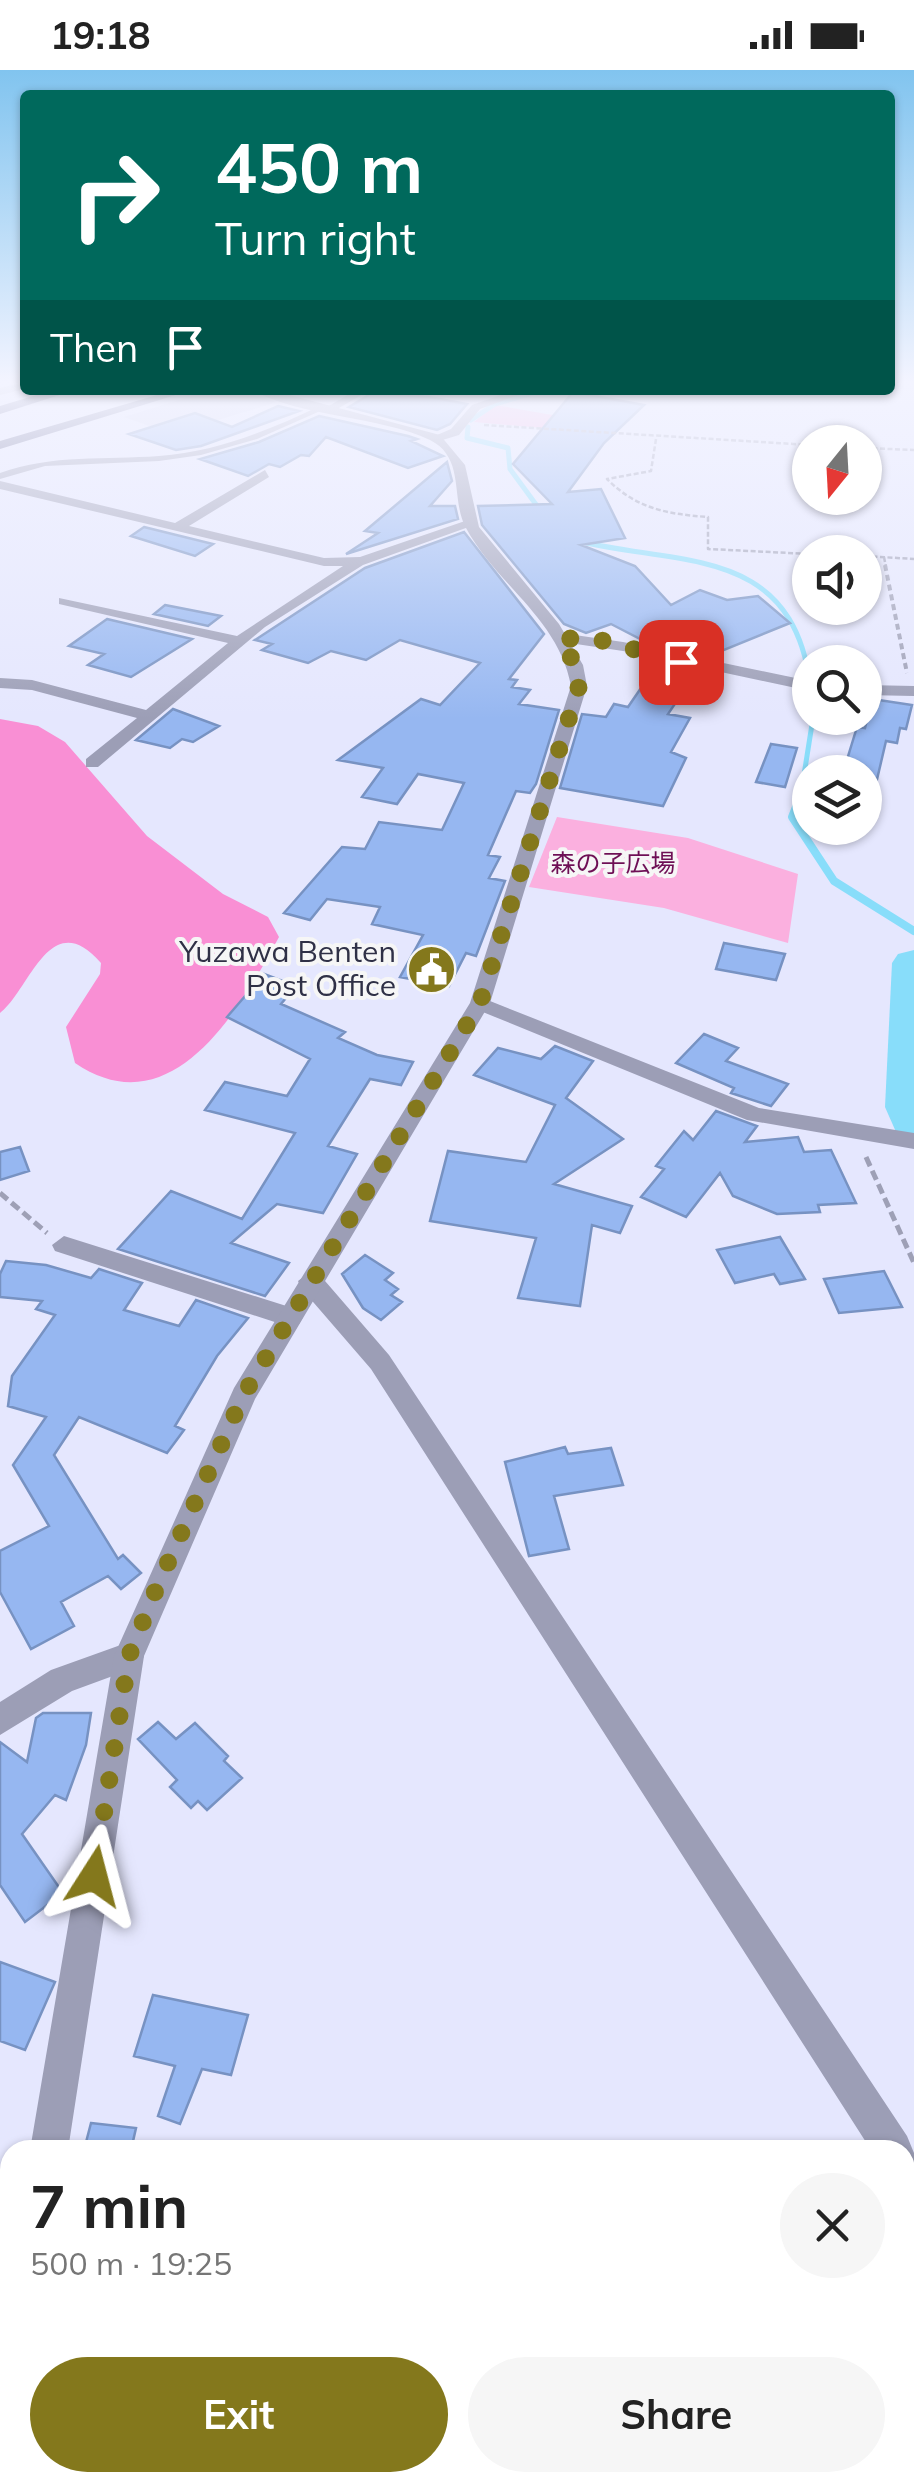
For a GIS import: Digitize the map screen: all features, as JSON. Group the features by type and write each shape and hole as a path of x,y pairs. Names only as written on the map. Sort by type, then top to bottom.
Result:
{"street":[{"path":"33,493 310,561 361,560"},
{"path":"176,528 234,493"},
{"path":"51,2140 129,1656 243,1396 480,1003 579,686 578,670 560,638 470,524 467,493"},
{"path":"92,763 240,641 361,560 470,524"},
{"path":"64,601 240,641"},
{"path":"560,638 600,640 733,676 792,685"},
{"path":"0,683 32,685 149,716"},
{"path":"882,690 912,691"},
{"path":"480,1003 729,1106 855,1134 914,1141"},
{"path":"64,1245 290,1316"},
{"path":"310,1281 380,1362 886,2140"},
{"path":"0,1720 62,1680 129,1656"}],"path":[{"path":"623,493 638,507 657,514 708,517 708,549 792,553"},
{"path":"912,691 884,557 914,559"},
{"path":"855,1134 914,1263"},
{"path":"0,1193 64,1245"}],"green space":[{"name":"森の子広場","path":"557,817 688,838 798,874 788,943 664,908 529,887"}],"shaded area":[{"path":"0,719 38,726 65,742 147,836 223,894 268,917 279,937 223,1026 199,1052 172,1071 142,1081 110,1079 75,1063 66,1027 100,974 101,963 83,947 68,943 55,947 0,1013"}],"building":[{"path":"410,493 441,493 430,506 455,506 458,519 346,554 378,533 365,531"},
{"path":"541,493 603,493 625,538 581,545 635,566 671,605 700,590 727,600 758,596 790,623 724,650 708,644 688,652 648,643 611,624 586,633 564,624 482,525 478,506 552,504"},
{"path":"144,527 213,544 195,556 131,536"},
{"path":"464,532 544,634 509,679 517,680 512,687 530,690 519,704 559,710 536,784 530,793 516,791 488,855 500,857 489,878 505,881 476,956 466,953 449,986 400,977 423,935 372,924 380,907 327,899 310,920 284,913 342,847 365,849 379,822 442,830 464,783 418,774 397,804 362,797 383,768 338,760 421,699 440,705 480,663 400,640 366,660 331,651 308,663 262,650 272,644 255,640 365,568"},
{"path":"165,605 221,616 208,626 154,614"},
{"path":"107,619 192,639 131,677 88,665 104,654 69,646"},
{"path":"645,682 685,689 668,714 690,718 671,752 686,758 663,806 560,788 582,714 606,717 614,704 628,707"},
{"path":"882,700 912,705 906,729 900,728 897,743 886,741 882,758 882,755 848,755 855,735 882,735"},
{"path":"173,709 219,726 193,742 182,739 170,748 136,740"},
{"path":"771,744 797,748 785,787 756,782"},
{"path":"724,943 785,954 776,980 716,969"},
{"path":"264,974 296,986 281,1004 345,1032 338,1038 377,1055 413,1062 401,1085 370,1079 328,1146 357,1154 323,1213 277,1204 231,1243 289,1263 265,1296 118,1249 171,1191 242,1219 295,1133 205,1110 225,1082 287,1096 310,1059 227,1017"},
{"path":"704,1034 738,1048 726,1061 788,1084 771,1106 731,1093 734,1088 676,1063"},
{"path":"555,1046 593,1061 566,1098 623,1139 554,1184 632,1206 620,1233 592,1225 580,1306 518,1298 536,1238 430,1221 448,1151 526,1162 555,1105 474,1075 498,1048 541,1059"},
{"path":"716,1111 757,1126 745,1142 798,1137 804,1152 831,1150 856,1203 818,1205 820,1212 777,1214 733,1196 720,1173 686,1217 641,1197 664,1169 656,1166 684,1131 693,1140"},
{"path":"20,1147 29,1171 0,1180 0,1152"},
{"path":"780,1237 805,1279 780,1284 774,1274 735,1283 717,1250"},
{"path":"365,1255 393,1273 385,1280 398,1289 391,1295 402,1302 381,1320 363,1308 342,1274"},
{"path":"6,1261 46,1265 91,1278 99,1269 142,1283 124,1310 179,1326 196,1300 248,1318 217,1356 175,1426 184,1430 167,1453 79,1417 54,1455 118,1559 123,1555 141,1573 121,1589 108,1576 61,1602 74,1626 31,1649 0,1592 0,1551 49,1526 13,1465 46,1417 8,1406 12,1376 55,1315 36,1309 42,1301 0,1297 0,1274"},
{"path":"884,1271 902,1307 839,1313 824,1279"},
{"path":"565,1447 568,1454 611,1448 623,1485 554,1496 569,1549 529,1556 505,1462"},
{"path":"43,1713 91,1713 86,1745 66,1800 55,1795 22,1834 63,1893 25,1922 0,1885 0,1742 27,1762 36,1718"},
{"path":"158,1722 176,1739 195,1723 228,1756 224,1761 242,1778 207,1810 198,1801 191,1808 170,1787 177,1780 138,1739"},
{"path":"0,1962 55,1982 25,2050 0,2041"},
{"path":"153,1995 248,2015 231,2075 202,2069 180,2124 158,2116 175,2066 134,2056"},
{"path":"91,2123 136,2128 133,2140 87,2140"}],"waterway":[{"path":"528,493 543,514"},
{"path":"578,541 691,561 725,570 755,584 780,606 801,645"},
{"path":"807,755 810,735"},
{"path":"810,845 834,881 914,931"},
{"path":"914,963 910,1107 914,1120"}],"place":[{"name":"Yuzawa Benten Post Office","path":"431,969"}],"route":[{"path":"94,1876 129,1656 172,1552 243,1396 480,1003 579,686 578,670 560,638 600,640 681,662"}]}
